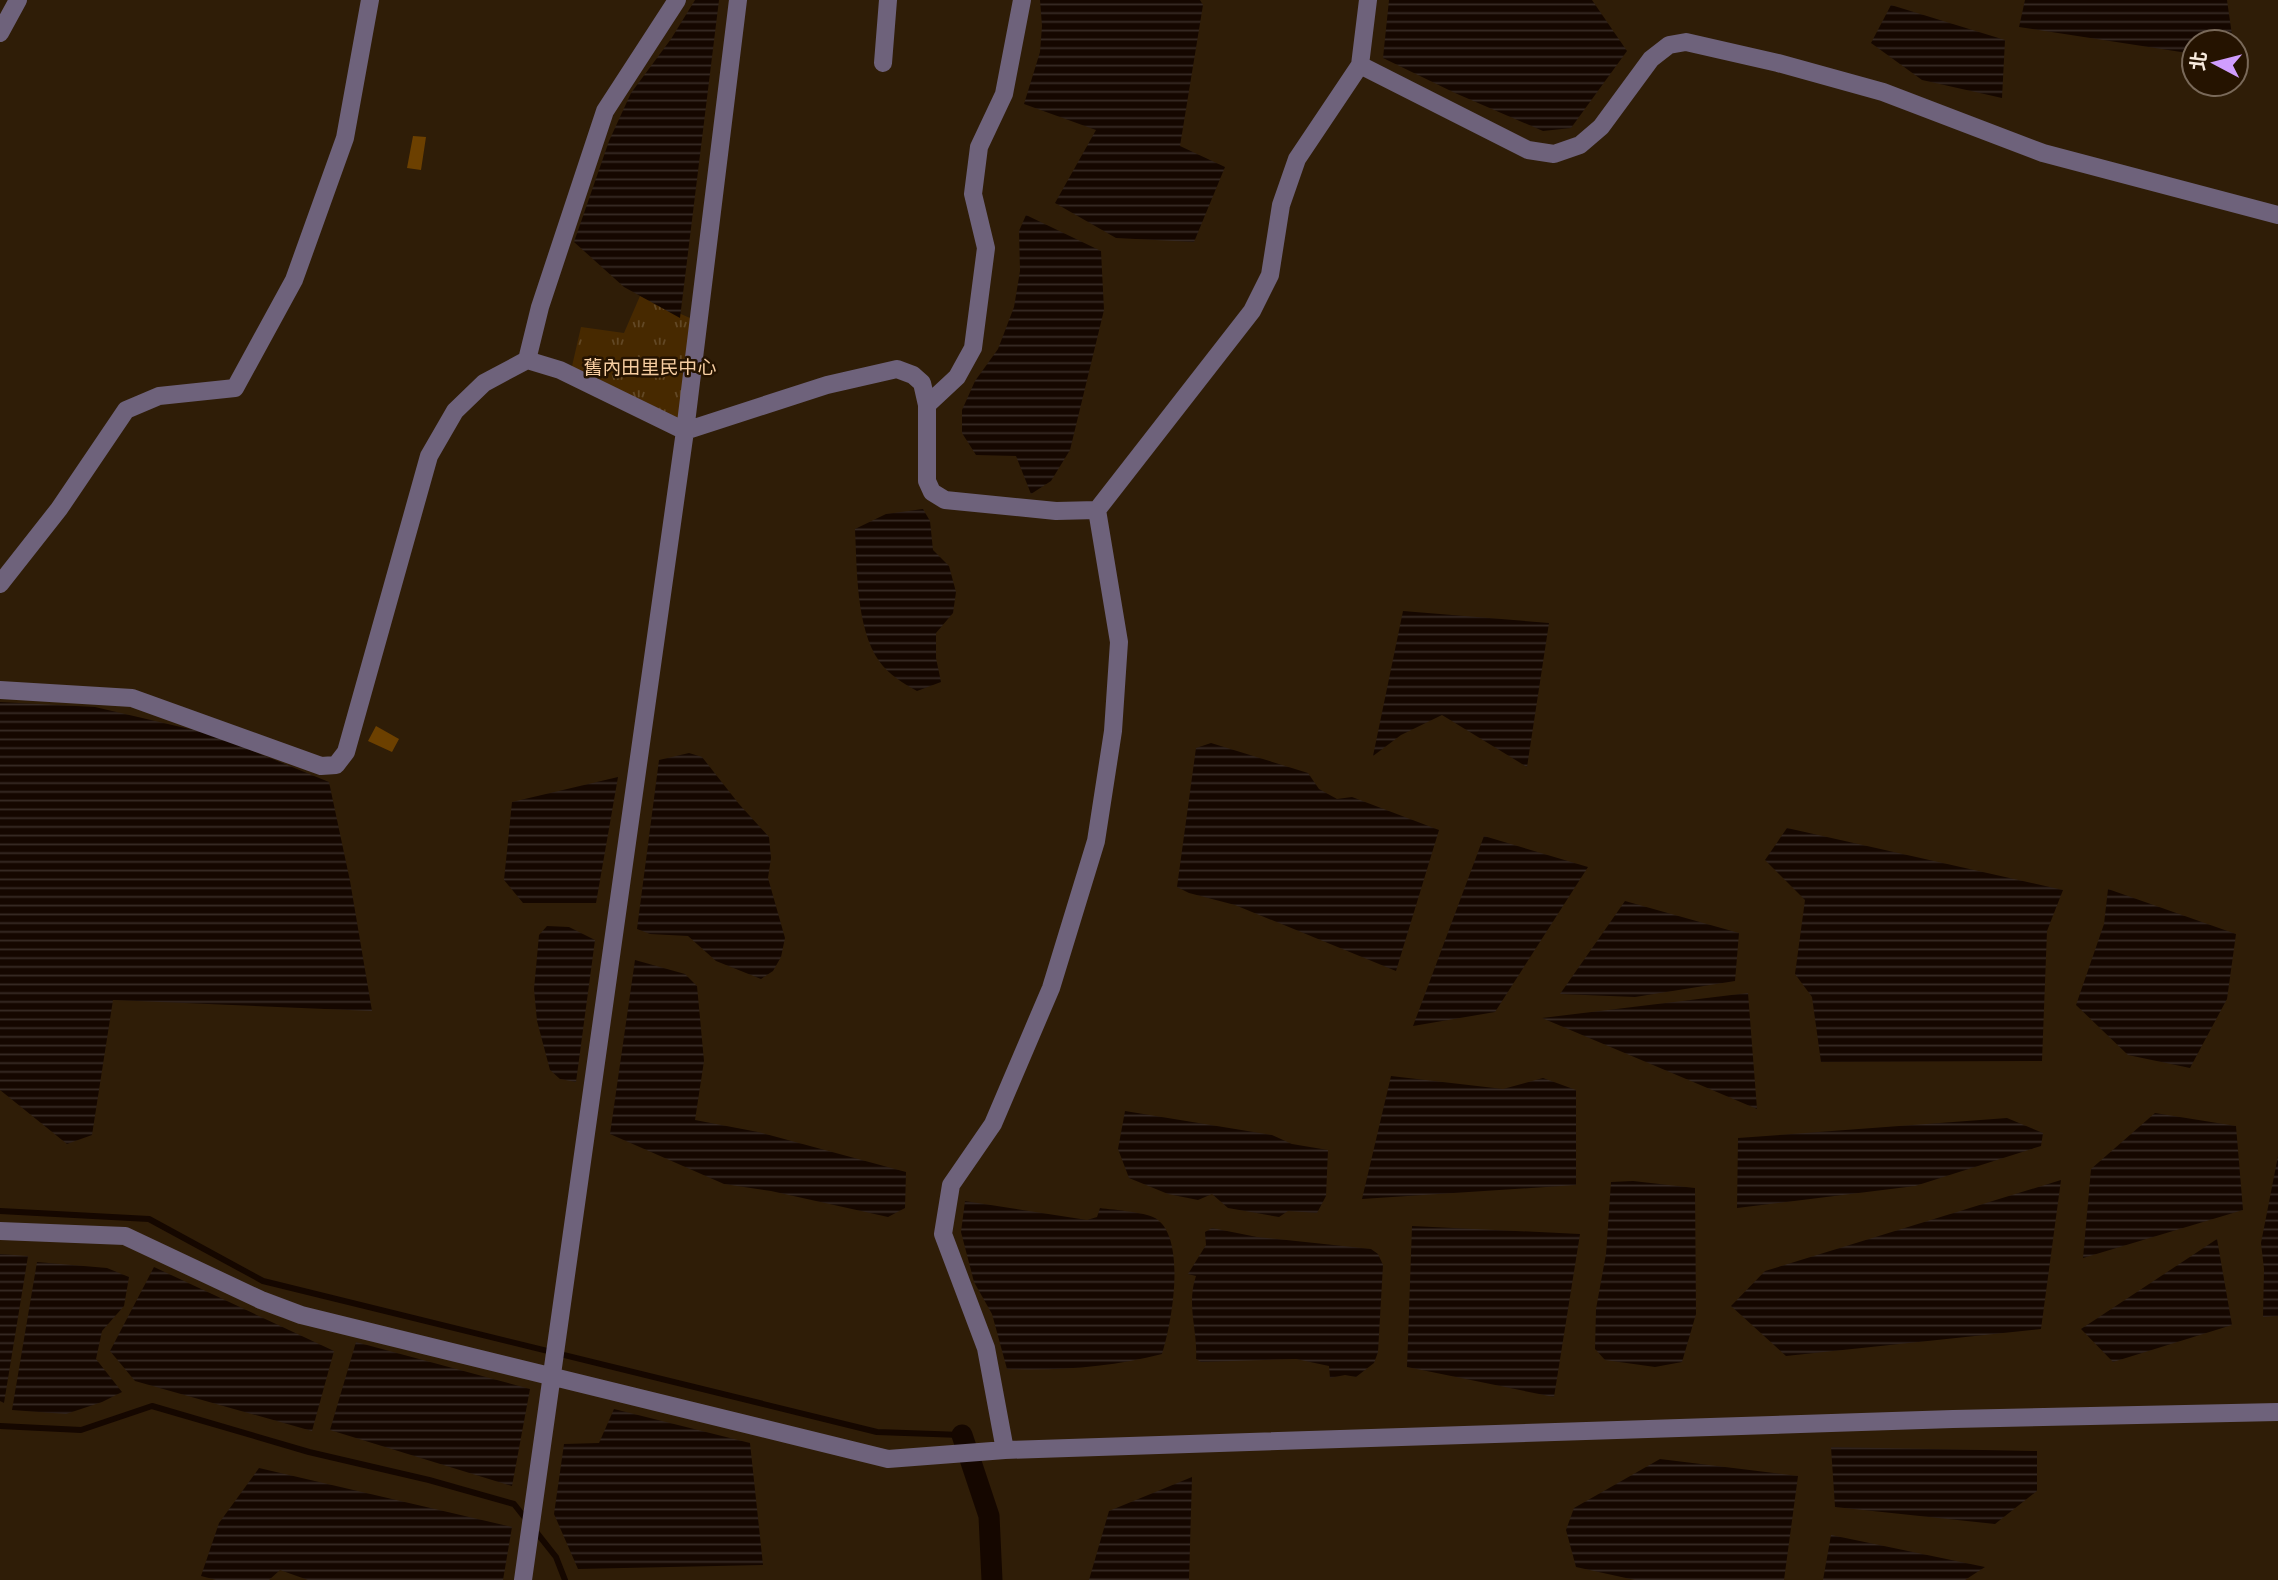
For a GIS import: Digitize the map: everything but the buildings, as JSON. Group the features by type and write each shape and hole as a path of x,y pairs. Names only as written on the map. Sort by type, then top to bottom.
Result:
{"street":[{"path":"0,33 18,0"},
{"path":"0,584 59,509 126,410 159,396 235,388 294,280 345,138 370,0"},
{"path":"527,360 540,307 605,111 677,0"},
{"path":"523,1580 685,432 738,0"},
{"path":"883,63 888,0"},
{"path":"927,405 957,377 973,348 986,248 973,194 979,147 1004,93 1022,0"},
{"path":"1004,1450 986,1348 943,1234 951,1185 993,1124 1051,988 1096,841 1113,731 1119,642 1097,510 1252,311 1270,275 1281,205 1297,159 1360,65 1368,0"},
{"path":"1360,65 1528,150 1554,154 1580,145 1601,127 1651,60 1669,45 1686,42 1883,92 2043,153 2278,215"},
{"path":"0,690 131,698 321,766 335,765 346,752 429,456 454,411 484,383 527,360 560,370 685,432 827,385 897,369 913,375 922,383 927,405 927,481 932,492 945,500 1056,511 1097,510"},
{"path":"0,1231 125,1236 261,1300 301,1315 888,1459 1004,1450 1953,1419 2278,1412"}],"green space":[{"name":"舊內田里民中心","path":"640,296 699,322 685,431 570,375 581,327 624,333"}],"shaded area":[{"path":"695,0 719,0 680,318 624,287 574,242 609,141 631,93 671,39"},
{"path":"1040,0 1200,0 1203,5 1180,146 1225,167 1194,242 1116,238 1055,203 1096,130 1024,104 1040,52"},
{"path":"1389,0 1592,0 1627,51 1571,128 1543,131 1383,58"},
{"path":"2025,0 2227,0 2231,28 2180,28 2180,52 2019,27"},
{"path":"1891,5 2005,40 2002,98 1922,80 1871,43"},
{"path":"1026,215 1101,251 1104,310 1070,450 1051,481 1031,494 1016,456 976,455 962,433 962,410 975,381 998,349 1014,307 1020,271 1019,231"},
{"path":"923,509 930,521 933,550 949,566 956,592 953,613 936,633 936,658 941,682 917,691 887,670 871,647 859,598 855,529 886,514"},
{"path":"1403,611 1549,623 1527,767 1442,715 1401,735 1373,756"},
{"path":"0,702 95,707 211,734 329,782 350,881 372,1011 113,1000 92,1135 67,1144 0,1090"},
{"path":"1211,743 1308,773 1319,789 1337,799 1352,797 1439,830 1396,971 1235,905 1189,893 1177,887 1196,748"},
{"path":"689,753 702,757 769,837 771,858 768,878 785,938 781,957 773,971 761,979 716,961 688,936 650,934 637,929 659,760"},
{"path":"618,777 596,903 523,903 504,880 512,802"},
{"path":"1787,828 2063,890 2047,931 2042,1061 1821,1062 1812,997 1795,974 1805,900 1765,860"},
{"path":"1484,836 1588,867 1495,1012 1413,1026"},
{"path":"2108,889 2236,934 2227,999 2190,1068 2128,1055 2076,1005 2104,924"},
{"path":"1625,901 1739,933 1735,981 1635,997 1560,994"},
{"path":"547,926 569,927 595,940 576,1082 560,1079 550,1070 537,1021 534,989 539,935"},
{"path":"635,960 685,974 697,986 704,1061 695,1120 758,1132 906,1172 905,1208 888,1217 771,1191 724,1184 610,1134"},
{"path":"1748,993 1757,1109 1542,1018"},
{"path":"1391,1076 1503,1089 1543,1078 1576,1090 1576,1185 1362,1199"},
{"path":"1125,1111 1272,1135 1292,1144 1328,1150 1326,1196 1317,1213 1288,1211 1279,1217 1228,1208 1212,1194 1198,1200 1168,1194 1129,1178 1118,1149"},
{"path":"2155,1113 2236,1126 2243,1210 2083,1258 2091,1169"},
{"path":"2007,1118 2043,1133 2041,1146 1915,1186 1737,1208 1738,1138"},
{"path":"2278,1156 2278,1316 2263,1317 2264,1269 2261,1243"},
{"path":"2061,1180 2041,1329 1786,1356 1731,1306 1765,1271"},
{"path":"1633,1181 1695,1188 1696,1314 1682,1362 1655,1367 1605,1360 1595,1349 1596,1309 1606,1254 1611,1182"},
{"path":"965,1201 1087,1220 1097,1217 1100,1208 1139,1213 1158,1220 1167,1231 1174,1264 1173,1304 1162,1354 1085,1367 1007,1369 992,1314 974,1282 961,1232"},
{"path":"1412,1226 1580,1234 1554,1397 1407,1367"},
{"path":"1212,1228 1257,1237 1371,1249 1378,1254 1383,1265 1378,1352 1374,1363 1356,1377 1345,1375 1330,1378 1329,1366 1296,1359 1201,1362 1196,1359 1192,1297 1196,1276 1188,1274 1206,1245 1205,1232"},
{"path":"2217,1239 2232,1325 2113,1362 2081,1329"},
{"path":"0,1254 28,1256 4,1403 0,1401"},
{"path":"37,1262 107,1268 129,1277 124,1306 102,1331 96,1359 122,1392 66,1414 12,1410"},
{"path":"154,1267 334,1351 312,1431 135,1381 110,1351"},
{"path":"356,1342 530,1389 512,1486 330,1430"},
{"path":"614,1409 750,1443 763,1565 578,1569 554,1514 564,1444 599,1443"},
{"path":"1831,1447 2037,1451 2037,1491 1995,1524 1835,1507"},
{"path":"1660,1459 1798,1476 1784,1580 1635,1580 1576,1567 1566,1530 1574,1508"},
{"path":"259,1468 512,1527 503,1580 308,1580 280,1570 269,1580 216,1580 201,1576 219,1523"},
{"path":"1192,1477 1189,1580 1089,1580 1109,1511"},
{"path":"1831,1535 1985,1567 1965,1580 1823,1580"}],"waterway":[{"path":"0,1211 149,1219 263,1281 877,1432 962,1435"},
{"path":"0,1426 81,1430 152,1406 309,1452 429,1480 514,1504 556,1557 565,1580"},
{"path":"962,1435 989,1516 992,1580"}]}
